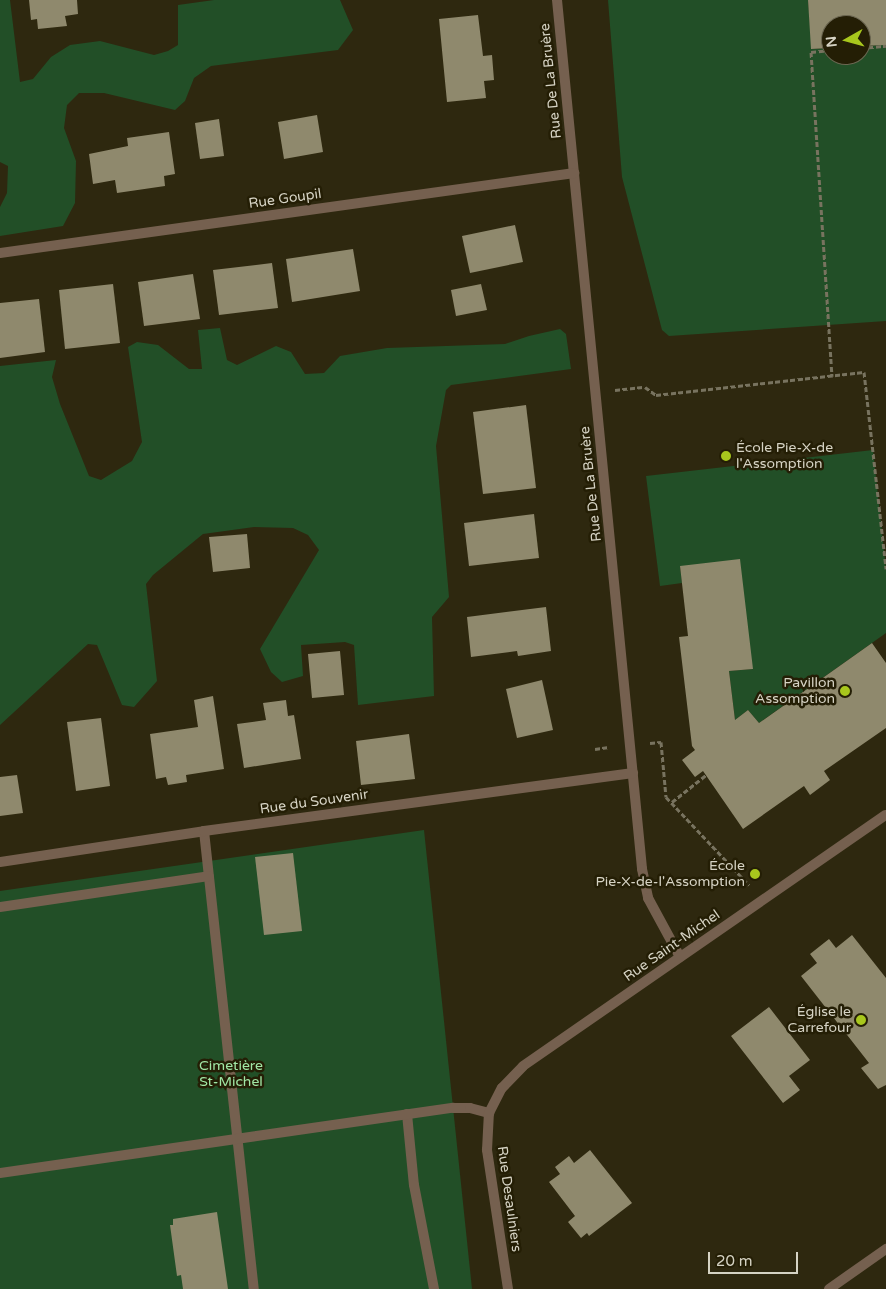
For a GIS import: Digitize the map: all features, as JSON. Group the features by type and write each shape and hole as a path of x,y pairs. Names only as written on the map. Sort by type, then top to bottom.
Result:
{"street":[{"name":"Rue De La Bruère","path":"557,0 642,869 648,898 680,957"},
{"name":"Rue Goupil","path":"0,254 574,173"},
{"name":"Rue du Souvenir","path":"0,862 204,831 633,773"},
{"name":"Rue Saint-Michel","path":"489,1114 502,1088 523,1066 886,815"},
{"path":"204,831 254,1289"},
{"path":"0,907 209,876"},
{"path":"0,1173 453,1108 470,1108 489,1114"},
{"path":"407,1114 414,1185 434,1289"},
{"name":"Rue Desaulniers","path":"489,1114 487,1150 508,1289"},
{"path":"828,1289 886,1249"}],"path":[{"path":"871,47 886,46"},
{"path":"821,51 811,52 832,376"},
{"path":"596,393 645,387 656,395 864,372 886,569"},
{"path":"594,749 661,742 666,797 745,879 760,902"},
{"path":"672,802 706,775"}],"green space":[{"path":"0,0 10,0 20,82 33,79 51,57 70,45 100,41 154,55 168,51 178,45 178,5 214,0 340,0 353,30 338,50 211,66 194,78 185,101 175,110 104,93 79,93 67,105 64,128 76,161 75,203 63,226 0,236 0,207 7,193 8,166 0,162"},
{"path":"608,0 808,0 812,49 821,49 821,65 871,65 871,46 886,45 886,321 669,336 662,330 622,177"},
{"path":"220,328 227,360 237,365 276,346 291,352 305,374 324,373 340,356 387,348 505,344 560,329 566,334 571,369 451,385 446,390 436,446 449,597 432,617 434,696 358,705 354,645 345,642 301,645 303,676 282,682 271,672 260,649 319,550 308,535 293,528 254,527 203,534 153,575 146,584 157,681 134,707 122,705 97,645 88,644 0,725 0,366 56,360 52,377 60,404 89,476 101,480 132,461 142,442 128,347 137,342 158,345 189,369 202,369 198,330"},
{"path":"873,450 886,569 886,633 759,723 748,710 735,720 729,671 753,669 680,566 682,583 660,586 646,476"},
{"name":"Cimetière St-Michel","path":"424,830 472,1289 0,1289 0,891"}],"building":[{"path":"29,0 77,0 78,14 65,16 67,26 38,29 37,19 31,20"},
{"path":"808,0 886,0 886,45 871,46 871,15 821,15 821,48 811,49"},
{"path":"478,15 483,56 492,55 494,80 484,81 486,98 447,102 439,19"},
{"path":"317,115 323,152 284,159 278,122"},
{"path":"219,119 224,156 200,159 195,123"},
{"path":"169,132 175,174 164,176 165,186 117,193 115,180 93,184 89,154 128,146 127,138"},
{"path":"515,225 523,262 470,273 462,236"},
{"path":"353,249 360,291 292,302 286,259"},
{"path":"272,263 278,308 219,315 213,270"},
{"path":"193,274 200,319 144,326 138,282"},
{"path":"113,284 120,343 65,349 59,290"},
{"path":"481,284 487,310 456,316 451,290"},
{"path":"39,299 45,352 0,358 0,303"},
{"path":"526,405 536,488 483,494 473,412"},
{"path":"534,514 539,558 469,566 464,523"},
{"path":"247,534 250,568 213,572 209,537"},
{"name":"Pavillon Assomption","path":"740,559 753,669 729,671 735,720 748,710 759,723 872,643 886,663 886,728 824,771 830,780 810,795 804,786 743,829 703,771 695,777 682,760 695,750 692,746 679,637 688,636 680,566"},
{"path":"546,607 551,651 518,656 517,651 471,657 467,617"},
{"path":"340,651 344,695 312,698 308,654"},
{"path":"542,680 553,730 517,738 506,689"},
{"path":"213,696 224,769 186,775 187,782 168,785 166,777 156,779 150,734 198,727 194,700"},
{"path":"286,700 288,716 294,715 301,759 244,768 237,724 266,720 263,703"},
{"path":"101,718 110,786 76,791 67,722"},
{"path":"409,734 415,779 361,785 356,741"},
{"path":"17,775 23,813 0,816 0,777"},
{"path":"293,853 302,931 264,935 255,857"},
{"name":"Église le Carrefour","path":"852,935 886,978 886,1085 878,1089 861,1068 869,1063 801,976 817,963 810,954 829,939 836,948"},
{"path":"769,1007 810,1060 789,1076 800,1090 783,1103 731,1036"},
{"path":"590,1150 632,1203 589,1236 587,1233 581,1238 568,1222 575,1216 549,1182 560,1174 555,1167 569,1156 574,1163"},
{"path":"217,1212 228,1289 183,1289 181,1275 177,1276 170,1225 173,1225 173,1219"}],"place":[{"name":"École Pie-X-de l'Assomption","path":"726,456"},
{"name":"Pavillon Assomption","path":"845,691"},
{"name":"École Pie-X-de-l'Assomption","path":"755,874"},
{"name":"Église le Carrefour","path":"861,1020"}]}
